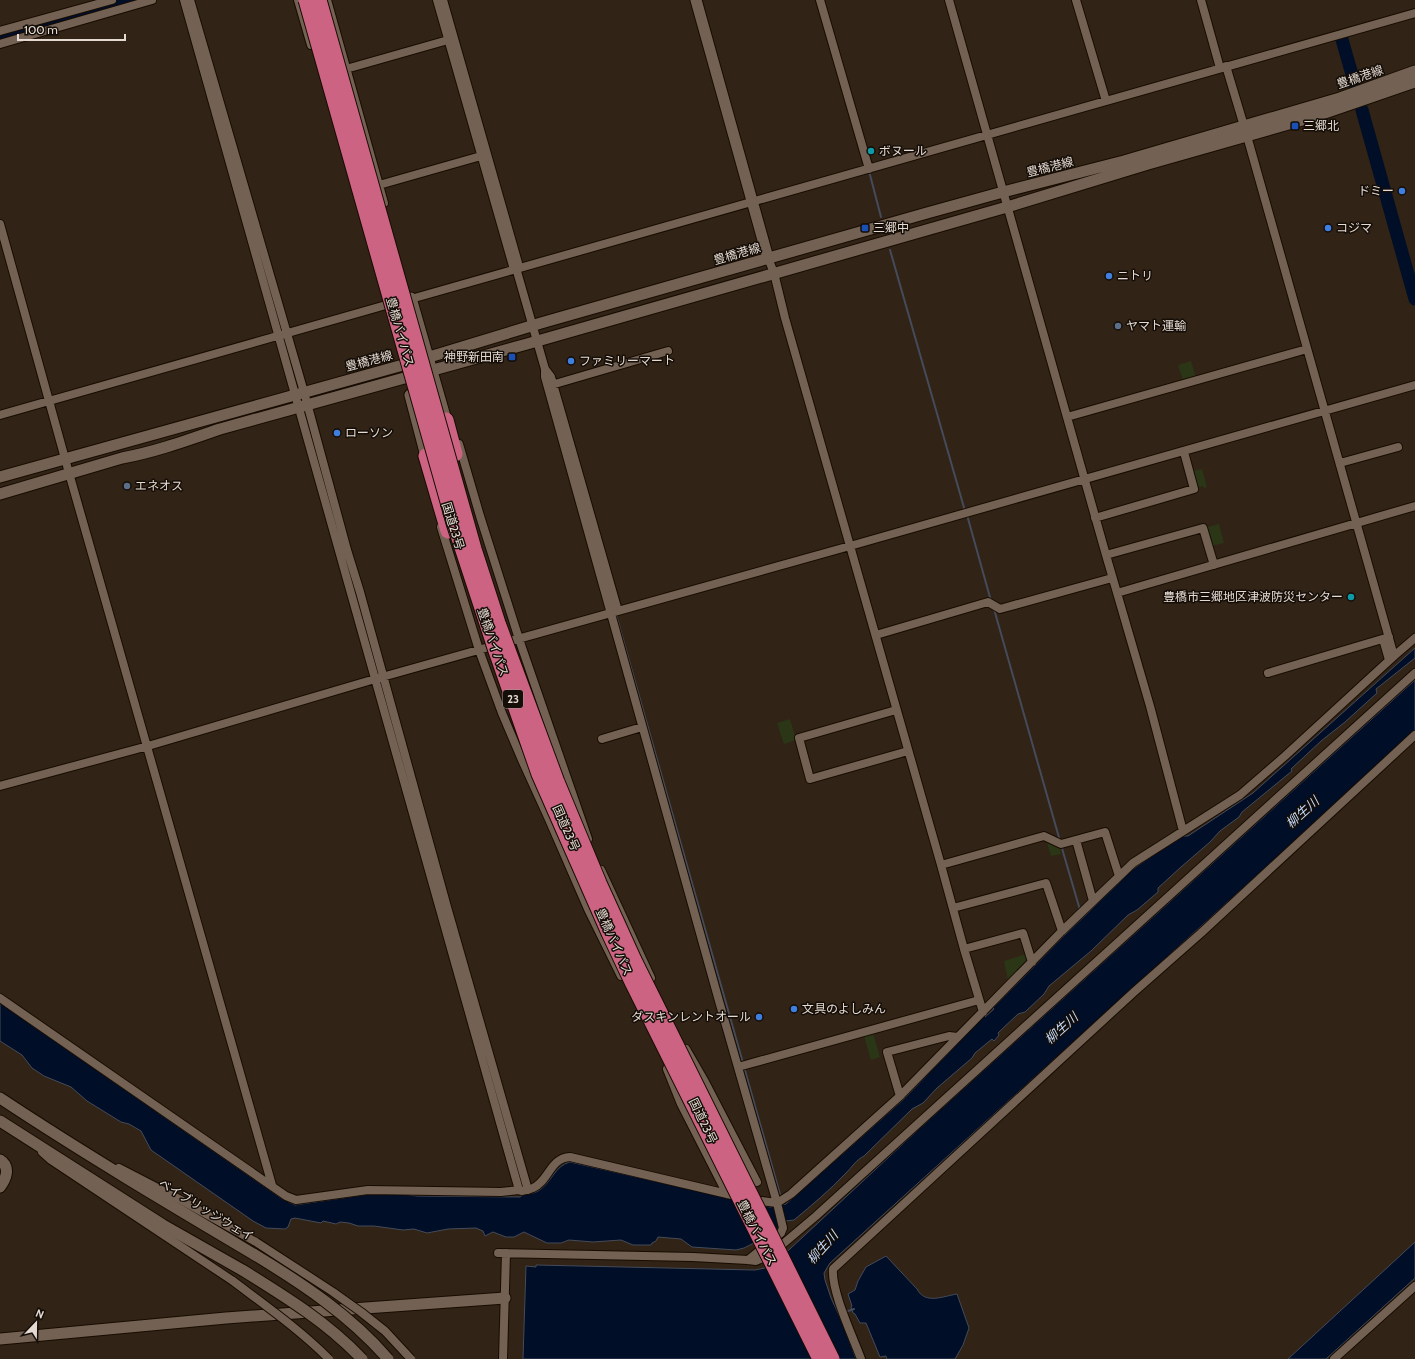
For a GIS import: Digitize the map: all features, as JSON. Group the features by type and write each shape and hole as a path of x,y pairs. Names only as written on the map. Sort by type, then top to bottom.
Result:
{"highway":[{"name":"豊橋バイパス","path":"306,0 454,523 496,651 539,774 636,991 820,1359"},
{"name":"豊橋バイパス","path":"319,0 474,550 498,623 576,829 634,960 832,1359"},
{"name":"23","path":"446,420 474,524 525,678 544,744"},
{"name":"23","path":"426,456 448,531 496,680 539,774"}],"main road":[{"path":"696,0 768,258"},
{"name":"豊橋港線","path":"0,494 69,473 186,441 220,429 406,378 1007,207 1148,164 1415,71"},
{"name":"豊橋港線","path":"0,477 429,358 532,326 1003,192 1246,131 1313,117 1415,82"},
{"path":"394,242 446,420"},
{"path":"403,365 426,456"},
{"name":"ベイブリッジウェイ","path":"0,1098 54,1134 285,1273 316,1294 347,1319 370,1339 388,1359"},
{"path":"0,1121 163,1225 244,1271 308,1313 330,1329 362,1359"},
{"path":"0,1160 3,1162 7,1173 5,1180 0,1187"},
{"path":"0,1339 226,1318 505,1298"}],"street":[{"path":"0,31 112,0"},
{"path":"120,0 122,9"},
{"path":"0,44 152,0"},
{"path":"184,0 205,62 221,117 524,1190"},
{"path":"190,0 205,62"},
{"path":"298,0 403,365"},
{"path":"327,0 394,242 370,248"},
{"path":"437,0 444,15 504,224 513,266 516,268 545,369 545,377 550,386 608,589 642,727 739,1067 769,1178 780,1201 783,1228 781,1233 748,1260"},
{"path":"443,0 444,15"},
{"path":"820,0 869,168"},
{"path":"949,0 1112,578 1150,706 1183,831"},
{"path":"1076,0 1106,101"},
{"path":"1201,0 1246,131 1357,523 1392,658"},
{"path":"411,299 1415,13"},
{"path":"346,69 450,38"},
{"path":"379,185 483,153"},
{"path":"0,224 69,473 272,1185"},
{"path":"768,258 774,273 785,318 876,635 978,1000 983,1012"},
{"path":"0,415 386,305"},
{"path":"1067,417 1307,349"},
{"path":"550,386 668,351"},
{"path":"0,786 148,746 379,678 1184,452 1415,385"},
{"path":"446,420 455,434 461,449 480,516 519,639 592,849 667,1010 757,1182"},
{"path":"1340,463 1398,447"},
{"path":"1095,518 1194,489 1184,452"},
{"name":"国道23号","path":"426,456 424,468 426,477 478,650 519,754 588,910 671,1077 681,1104 727,1194"},
{"path":"1117,593 1415,506"},
{"path":"1106,556 1203,528 1214,565"},
{"path":"876,635 988,602 1000,609 1112,578"},
{"path":"1268,673 1386,638"},
{"path":"0,998 286,1196 296,1200 368,1190 501,1192 524,1190 538,1184 558,1160 561,1158 570,1157 765,1202 780,1201 900,1096 1084,909 1133,863 1240,795 1286,756 1415,638"},
{"path":"503,1359 505,1298 502,1253 693,1257 756,1261 771,1254 816,1216 1415,673"},
{"path":"896,710 799,738 810,779 908,751"},
{"path":"602,739 642,727"},
{"path":"861,1359 832,1278 833,1270 1128,997 1201,933 1415,736"},
{"path":"559,842 585,830"},
{"path":"941,865 1044,836 1060,843 1105,832 1119,876"},
{"path":"1076,840 1093,901"},
{"path":"953,908 1046,882 1062,931"},
{"path":"964,949 1022,933 1032,962"},
{"path":"739,1067 978,1000"},
{"path":"644,1022 667,1010"},
{"path":"900,1096 887,1052 949,1036 957,1037"},
{"path":"20,1134 51,1160 233,1281 280,1316 314,1344 329,1359"},
{"path":"77,1147 179,1199 256,1242 361,1312 385,1331 411,1359"},
{"path":"727,1194 769,1178"},
{"path":"1334,1359 1415,1286"}],"green space":[{"path":"1191,361 1196,377 1183,380 1178,365"},
{"path":"1202,469 1207,487 1204,488 1203,486 1196,486 1192,471"},
{"path":"1219,524 1224,543 1211,546 1206,530 1208,527"},
{"path":"790,719 796,740 784,744 777,723"},
{"path":"1050,842 1059,846 1061,854 1051,856 1047,843"},
{"path":"1026,954 1027,960 1008,981 1004,961"},
{"path":"873,1033 880,1057 871,1060 864,1036"}],"water":[{"path":"1415,648 1415,658 1376,689 1377,693 1321,741 1291,769 1292,771 1242,812 1239,817 1220,831 1210,842 1158,888 1158,892 1137,910 1128,915 1091,951 1049,986 1044,994 1025,1012 1018,1014 998,1033 999,1035 994,1041 992,1039 975,1053 972,1058 937,1088 923,1103 912,1109 821,1197 794,1220 785,1221 779,1228 764,1238 744,1248 736,1250 692,1247 681,1239 658,1237 651,1245 633,1245 621,1240 593,1242 569,1240 561,1243 547,1243 524,1232 514,1237 506,1237 493,1232 485,1236 483,1231 476,1228 448,1229 427,1233 414,1229 403,1230 374,1226 358,1226 340,1222 336,1224 323,1221 321,1223 295,1218 291,1219 288,1227 285,1229 266,1228 253,1221 151,1150 141,1131 129,1124 121,1122 87,1101 71,1087 44,1076 32,1068 22,1055 0,1041 0,1003 281,1198 295,1205 369,1194 395,1193 417,1196 520,1197 536,1192 542,1188 560,1167 570,1162 770,1207 786,1204 904,1099 986,1014 985,1017 1065,935 1133,869 1181,836 1188,836 1253,793"},
{"name":"柳生川","path":"1415,680 1415,730 1361,781 830,1263 824,1273 825,1280 856,1359 523,1359 526,1266 755,1270 765,1268 776,1262 920,1128"},
{"path":"1415,1242 1415,1278 1326,1359 1288,1359"},
{"path":"886,1256 920,1294 925,1297 941,1298 957,1294 969,1328 963,1345 955,1359 887,1359 886,1356 880,1357 866,1323 860,1323 853,1313 848,1294 855,1290 866,1267"}],"waterway":[{"path":"0,37 129,0"},
{"path":"1341,36 1355,85"},
{"path":"1362,110 1415,299"},
{"path":"869,171 881,217"},
{"path":"890,250 965,511"},
{"path":"280,323 282,332"},
{"path":"283,336 296,383"},
{"path":"331,509 338,532"},
{"path":"967,515 991,601"},
{"path":"346,559 379,676"},
{"path":"994,609 1060,841"},
{"path":"616,615 743,1063"},
{"path":"380,680 387,703"},
{"path":"1061,845 1080,910"},
{"path":"744,1067 781,1198"},
{"path":"845,1312 854,1309"}],"place":[{"name":"三郷北","path":"1295,126"},
{"name":"ボヌール","path":"871,151"},
{"name":"ドミー","path":"1402,191"},
{"name":"三郷中","path":"865,228"},
{"name":"コジマ","path":"1328,228"},
{"name":"ニトリ","path":"1109,276"},
{"name":"ヤマト運輸","path":"1118,326"},
{"name":"神野新田南","path":"512,357"},
{"name":"ファミリーマート","path":"571,361"},
{"name":"ローソン","path":"337,433"},
{"name":"エネオス","path":"127,486"},
{"name":"豊橋市三郷地区津波防災センター","path":"1351,597"},
{"name":"文具のよしみん","path":"794,1009"},
{"name":"ダスキンレントオール","path":"759,1017"}]}
